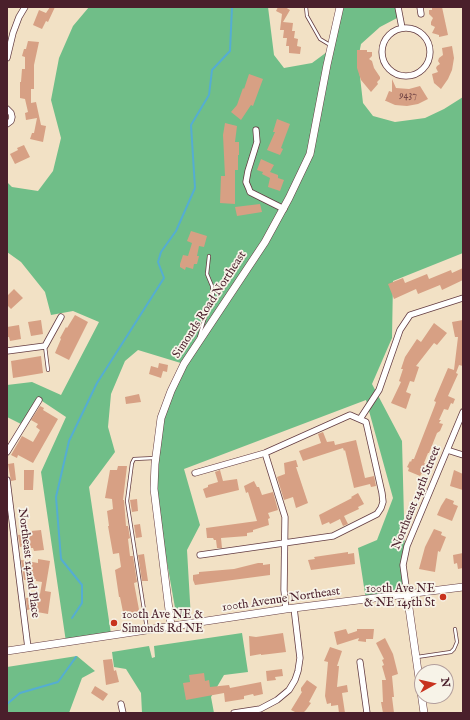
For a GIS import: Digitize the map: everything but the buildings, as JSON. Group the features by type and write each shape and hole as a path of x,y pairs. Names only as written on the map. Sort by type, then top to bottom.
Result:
{"main road":[{"name":"Simonds Road Northeast","path":"171,626 154,489 155,458 160,418 184,364 265,242 284,208 310,154 340,7"},
{"name":"100th Avenue Northeast","path":"7,651 286,609 463,587"},
{"name":"Northeast 145th Street","path":"407,594 424,713"}],"street":[{"path":"7,58 13,33 19,17 25,7"},
{"path":"398,7 402,28"},
{"path":"420,7 421,14"},
{"path":"402,28 411,28 420,32 427,38 431,47 431,57 427,66 420,73 411,77 402,77 392,73 386,66 382,57 382,47 386,38 392,32 402,28"},
{"path":"7,109 11,113 12,117 11,121 7,124"},
{"path":"256,130 257,142 246,182 248,189 250,192 284,208"},
{"path":"360,419 379,390 400,330 410,315 463,298"},
{"path":"7,352 45,346 61,317"},
{"path":"7,452 39,400"},
{"name":"Northeast 145th Street","path":"407,594 404,565 405,556 463,412"},
{"path":"195,473 265,453 350,415 366,422 383,502 377,514 333,536 200,555"},
{"path":"447,450 463,455"},
{"path":"265,453 285,517 284,590 286,609"},
{"name":"Northeast 142nd Place","path":"7,480 28,648"},
{"path":"234,713 260,711 289,690 295,680 300,658 294,608"},
{"path":"360,662 367,713"},
{"path":"121,704 123,713"}],"lane":[{"path":"306,7 307,16 320,39 332,46"},
{"path":"196,347 213,296 212,286 207,274 209,256"},
{"path":"45,346 48,370"},
{"path":"147,629 127,501 132,463 134,459 155,458"},
{"path":"416,657 451,652 457,642 456,629"}],"green space":[{"path":"89,7 268,7 274,55 284,68 312,63 331,49 339,7 398,7 399,17 380,27 361,44 358,59 363,103 373,116 395,122 425,118 444,109 463,97 463,253 393,281 392,338 372,384 402,441 406,594 366,600 358,548 377,540 393,498 366,400 184,469 200,525 187,550 191,619 177,619 154,489 161,418 184,364 138,350 125,361 111,394 108,427 115,452 89,487 111,634 66,642 41,472 66,417 39,399 23,425 7,417 7,385 32,382 61,395 99,322 73,311 51,315 45,292 21,262 7,252 7,182 12,187 38,191 53,171 61,138 51,100 59,58 73,26"},
{"path":"242,633 248,672 224,675 211,697 214,713 142,713 141,693 126,669 114,667 112,652 149,646 152,658 155,657 154,646"},
{"path":"77,656 95,671 82,678 69,713 7,713 7,667"}],"waterway":[{"path":"72,618 82,603 82,585 61,559 56,497 69,441 97,383 164,278 158,262 161,252 176,231 195,188 191,125 209,95 212,70 230,51 232,7"},
{"path":"7,704 20,693 58,682 76,657"}],"place":[{"name":"100th Ave NE & NE 145th St","path":"443,597"},
{"name":"100th Ave NE & Simonds Rd NE","path":"114,623"}]}
